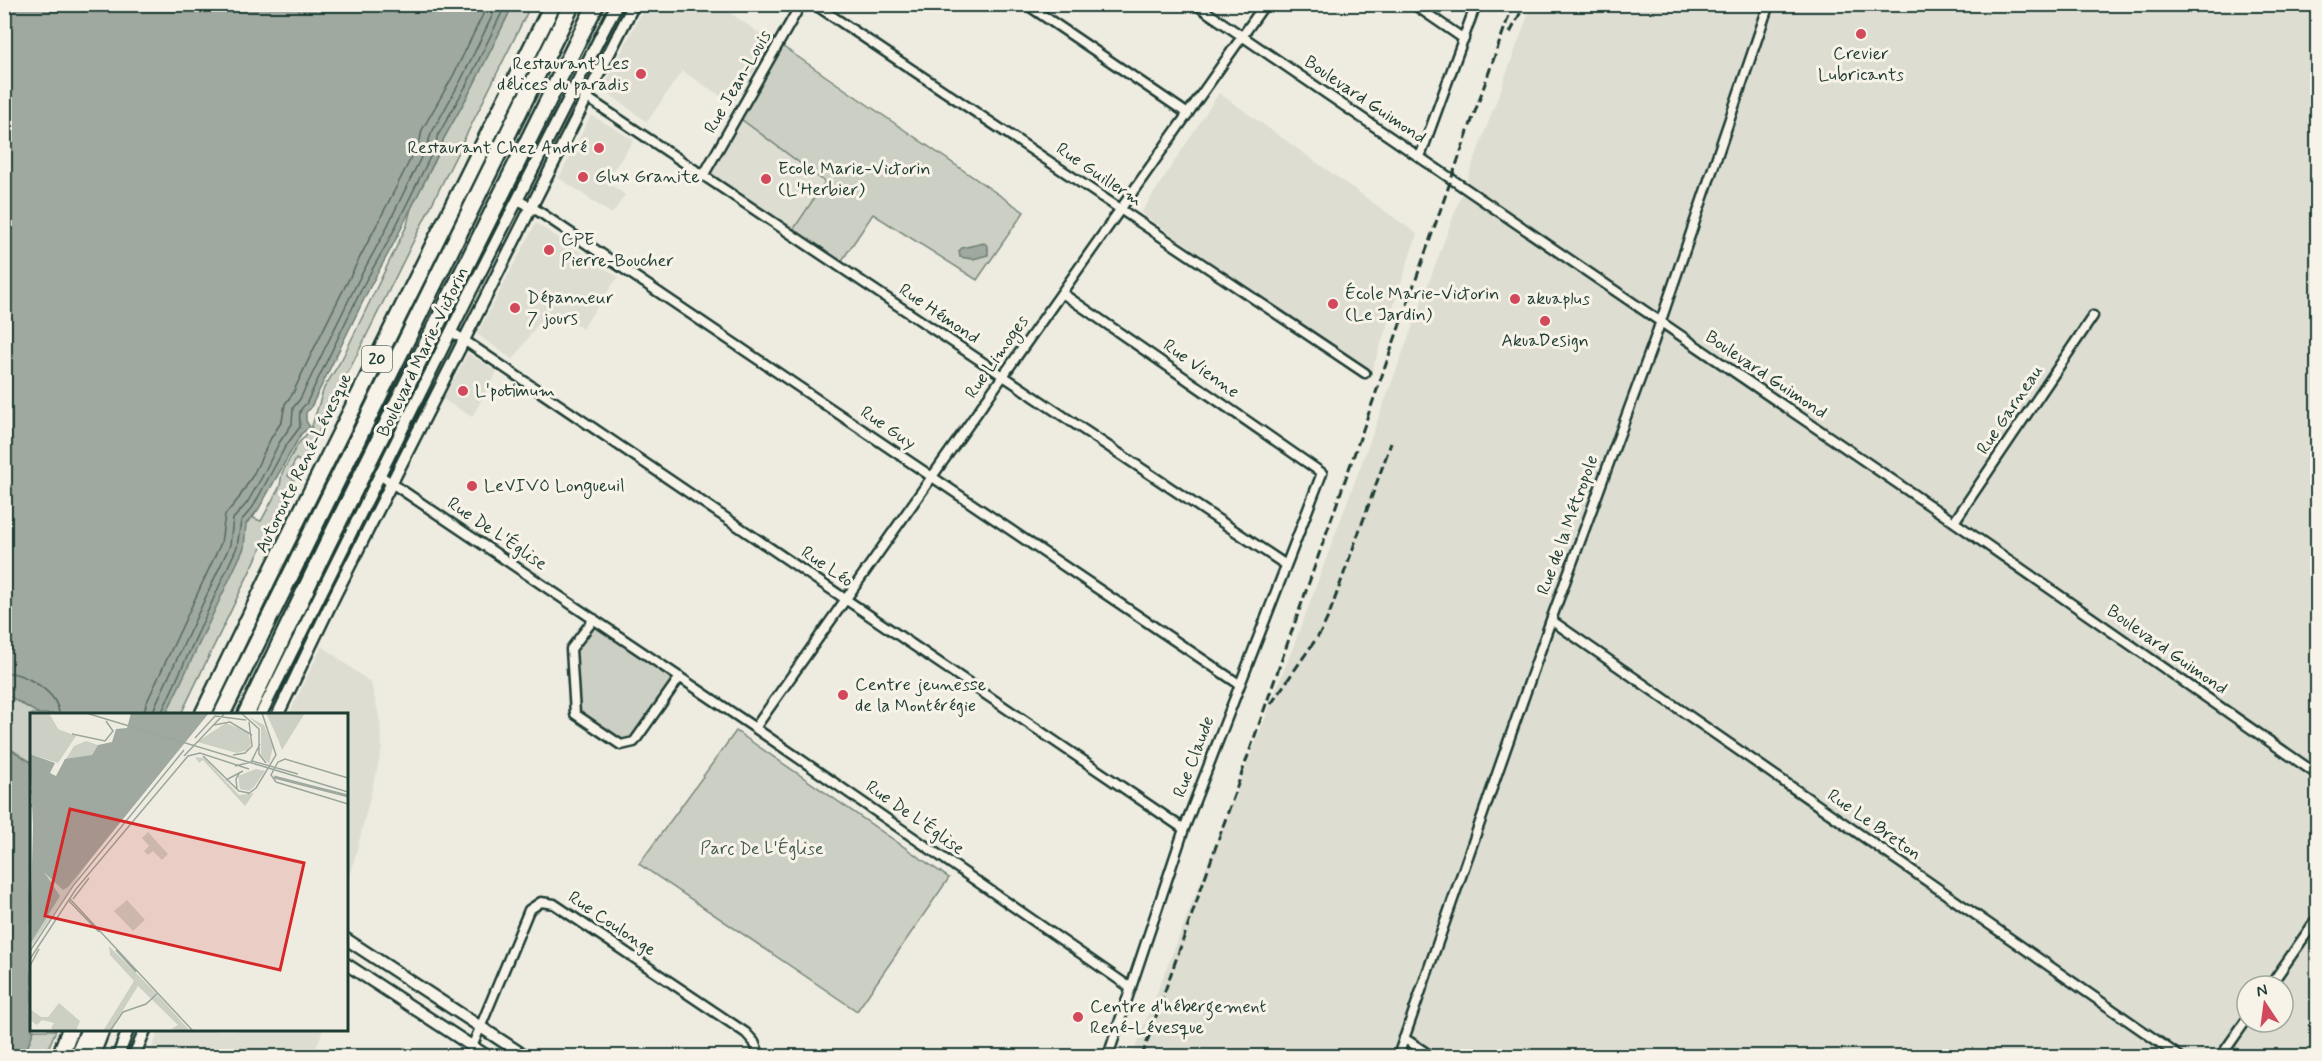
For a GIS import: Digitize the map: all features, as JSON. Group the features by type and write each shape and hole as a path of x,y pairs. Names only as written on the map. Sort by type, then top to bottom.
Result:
{"highway":[{"name":"Autoroute René-Lévesque","path":"203,713 554,4"},
{"name":"Autoroute René-Lévesque","path":"222,713 572,4"},
{"path":"235,713 584,4"},
{"path":"246,713 327,545 596,4"},
{"path":"60,1056 69,1031"},
{"path":"78,1056 88,1031"},
{"path":"91,1056 100,1031"},
{"path":"102,1056 111,1031"}],"street":[{"name":"Boulevard Marie-Victorin","path":"262,713 617,4"},
{"name":"Boulevard Marie-Victorin","path":"278,713 634,4"},
{"name":"Rue Jean-Louis","path":"703,176 801,4"},
{"name":"Rue Guillerm","path":"814,4 1365,373"},
{"path":"1026,4 1188,114"},
{"name":"Boulevard Guimond","path":"1195,4 1954,522 2318,775"},
{"name":"Rue Limoges","path":"755,728 1265,4"},
{"path":"1413,4 1464,39"},
{"path":"1420,157 1476,4"},
{"name":"Rue de la Métropole","path":"1398,1056 1551,620 1660,323 1770,4"},
{"name":"Rue Hémond","path":"574,89 588,96 703,176 1286,565"},
{"name":"Rue Guy","path":"518,200 531,206 1239,684"},
{"name":"Rue Vienne","path":"1062,293 1322,473"},
{"name":"Rue Garneau","path":"1954,522 2092,315"},
{"name":"Rue Léo","path":"452,332 1184,829"},
{"name":"Rue Claude","path":"1108,1056 1184,829 1322,473"},
{"name":"Rue De L'Église","path":"381,476 755,728 1131,988"},
{"path":"594,619 571,649 575,714 621,745 634,742 680,677"},
{"name":"Rue Le Breton","path":"1551,620 2179,1056"},
{"name":"Rue Coulonge","path":"472,1047 529,910 541,902 554,904 746,1033 754,1042 760,1056"},
{"path":"2278,974 2318,917"},
{"path":"348,940 525,1056"},
{"path":"348,965 487,1056"},
{"path":"118,1056 127,1031"},
{"path":"134,1056 144,1031"},
{"path":"2221,1056 2236,1034"},
{"path":"1404,1038 1431,1056"}],"shaded area":[{"path":"645,5 719,5 772,42 733,104 682,71 647,122 603,89"},
{"path":"1532,5 2317,5 2317,1056 1132,1056 1297,637"},
{"name":"École Marie-Victorin (Le Jardin)","path":"1219,93 1417,234 1371,374 1141,213"},
{"path":"591,115 634,140 606,181 625,195 612,214 559,178"},
{"name":"Ecole Marie-Victorin (L'Herbier)","path":"741,119 825,183 791,233 707,175"},
{"name":"CPE Pierre-Boucher","path":"536,223 618,277 582,329 569,319 563,321 547,311 513,360 477,334"},
{"path":"468,353 497,372 472,417 443,399"},
{"path":"322,646 371,683 380,721 382,749 348,885 348,713 289,713"},
{"path":"159,1031 323,1031 313,1056 149,1056"}],"green space":[{"path":"513,5 531,5 303,463 296,459 288,476 294,480 181,713 30,713 30,1031 56,1031 45,1056 5,1056 4,561 301,434 253,518 261,521 280,486 282,473 298,444 311,429 324,388 342,359 407,225 411,208 442,147 443,140"},
{"path":"782,46 1024,212 977,280 873,214 839,265 791,233 825,182 741,119"},
{"path":"594,619 680,677 634,742 621,745 575,714 571,649"},
{"name":"Parc De L'Église","path":"736,731 949,878 857,1011 639,864"}],"water":[{"path":"4,5 513,5 443,140 310,409 306,412 306,421 310,427 301,434 258,510 246,524 244,548 166,713 37,713 5,694"},
{"path":"984,243 988,246 988,255 973,259 960,257 959,251 962,248"},
{"path":"4,745 30,761 30,1031 34,1031 24,1056 5,1056"}],"railway":[{"path":"1142,1056 1513,4"},
{"path":"1510,33 1525,4"},
{"path":"1271,704 1321,632 1329,615 1391,443"}],"place":[{"name":"Crevier Lubricants","path":"1861,34"},
{"name":"Restaurant Les délices du paradis","path":"641,74"},
{"name":"Restaurant Chez André","path":"599,148"},
{"name":"Glux Granite","path":"583,177"},
{"name":"Ecole Marie-Victorin (L'Herbier)","path":"766,179"},
{"name":"CPE Pierre-Boucher","path":"549,250"},
{"name":"akuaplus","path":"1515,299"},
{"name":"École Marie-Victorin (Le Jardin)","path":"1333,304"},
{"name":"Dépanneur 7 jours","path":"515,308"},
{"name":"AkuaDesign","path":"1545,321"},
{"name":"L'potimum","path":"463,391"},
{"name":"LeVIVO Longueuil","path":"472,486"},
{"name":"Centre jeunesse de la Montérégie","path":"843,695"},
{"name":"Centre d'hébergement René-Lévesque","path":"1078,1017"}]}
